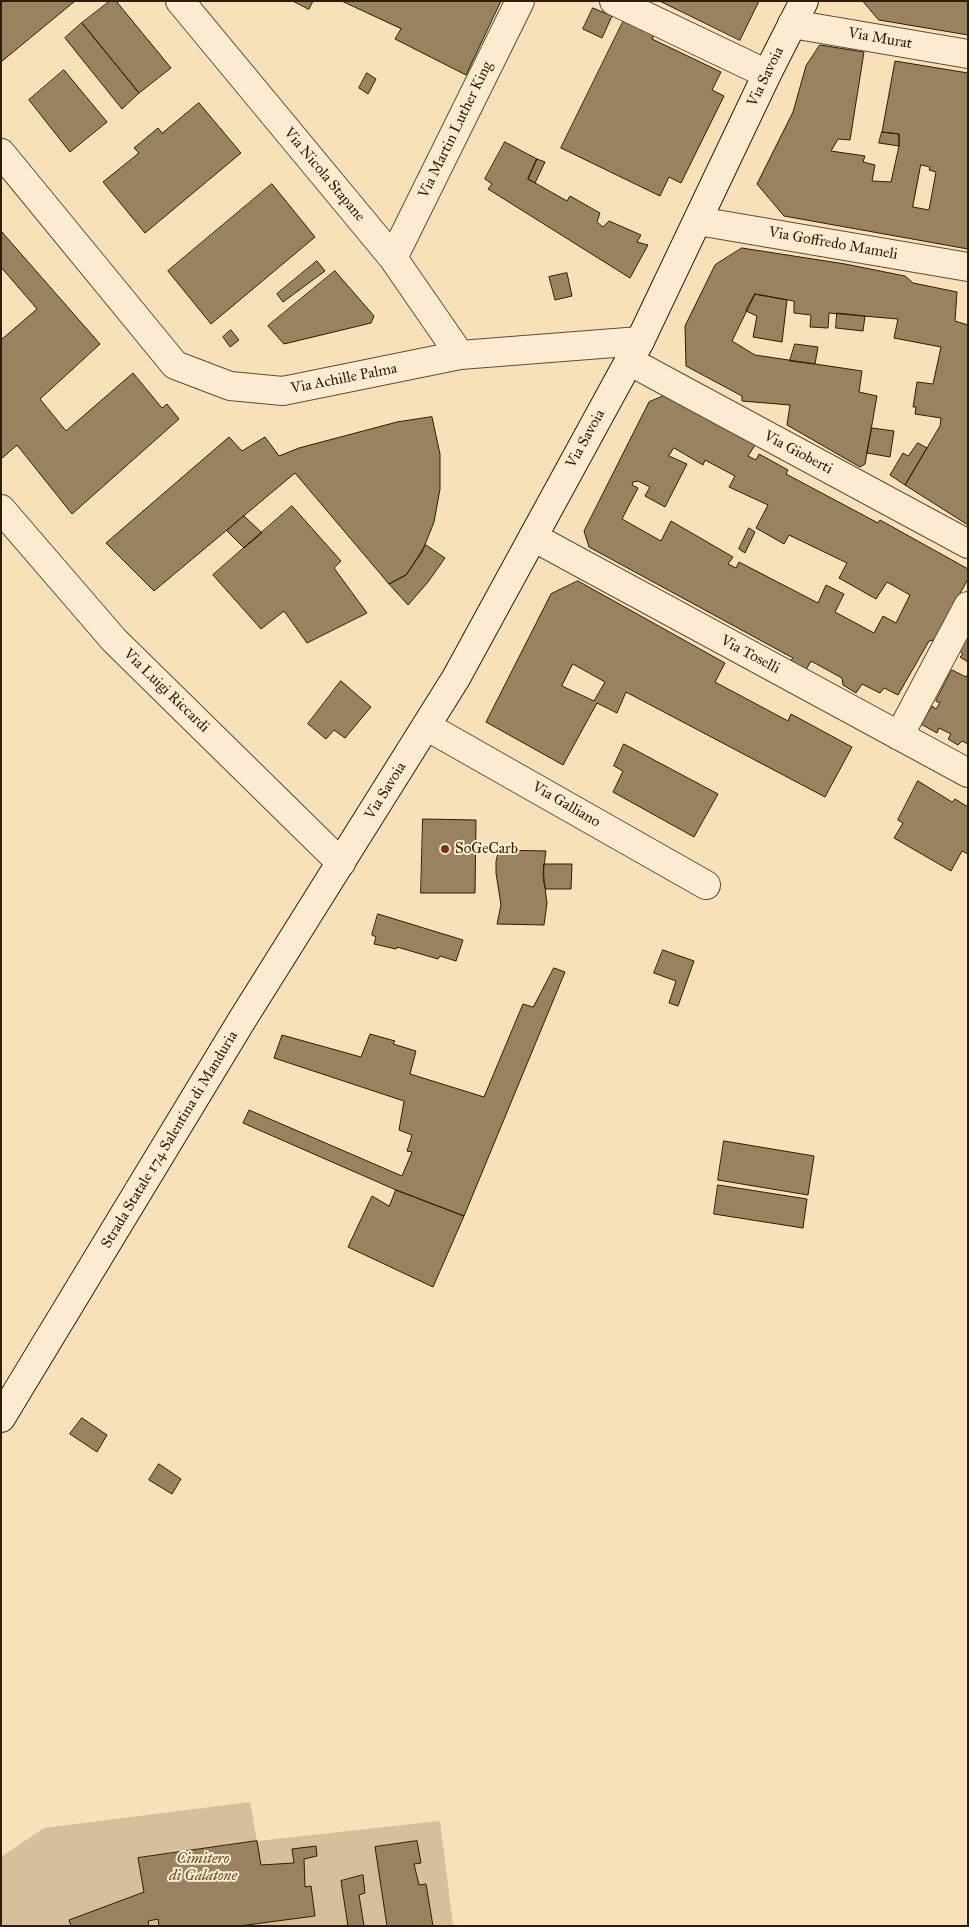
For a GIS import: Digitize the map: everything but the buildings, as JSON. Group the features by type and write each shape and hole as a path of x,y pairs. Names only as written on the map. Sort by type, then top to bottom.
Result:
{"street":[{"name":"Via Nicola Stapane","path":"180,1 393,258 460,355"},
{"name":"Via Martin Luther King","path":"393,258 520,1"},
{"path":"614,1 767,74"},
{"name":"Via Savoia","path":"341,863 456,678 634,351 798,12"},
{"name":"Via Murat","path":"798,12 968,54"},
{"name":"Via Achille Palma","path":"1,153 176,365 230,386 283,390 373,374 460,355 634,351"},
{"name":"Via Goffredo Mameli","path":"698,221 968,267"},
{"name":"Via Gioberti","path":"634,351 968,544"},
{"name":"Via Luigi Riccardi","path":"1,509 114,640 341,863"},
{"name":"Via Toselli","path":"533,537 968,773"},
{"path":"899,736 968,606"},
{"name":"Via Galliano","path":"426,726 706,885"},
{"name":"Strada Statale 174 Salentina di Manduria","path":"1,1418 341,863"}],"green space":[{"name":"Cimitero di Galatone","path":"250,1802 257,1841 440,1821 453,1926 1,1926 1,1857 44,1828"}],"place":[{"name":"SoGeCarb","path":"445,849"}]}
